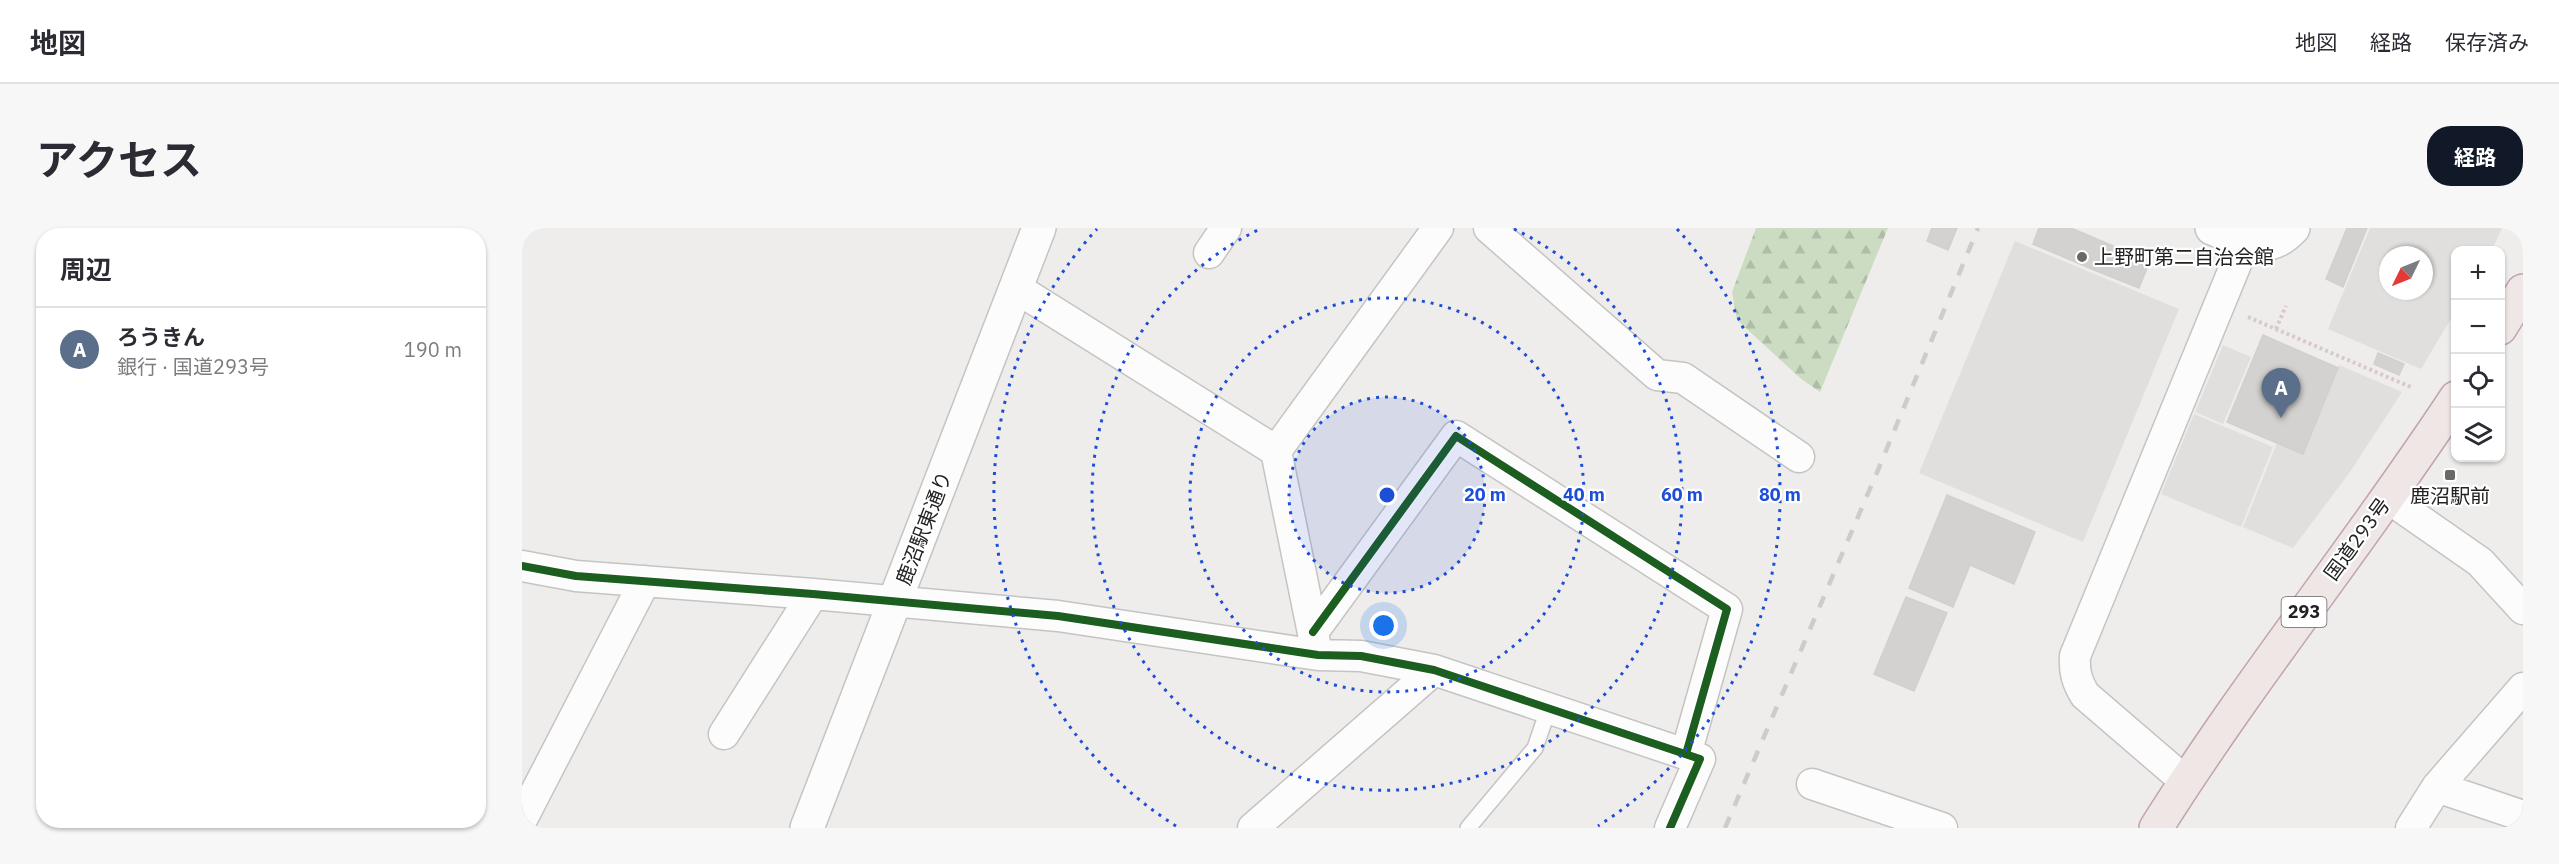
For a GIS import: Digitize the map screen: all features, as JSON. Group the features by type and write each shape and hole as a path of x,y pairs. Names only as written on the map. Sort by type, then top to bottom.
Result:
{"highway":[{"path":"2505,320 2523,291"},
{"name":"国道293号","path":"2156,828 2185,781 2388,498 2451,405"}],"street":[{"name":"鹿沼駅東通り","path":"807,828 897,601 1039,228"},
{"path":"1209,253 1226,228"},
{"path":"1276,451 1438,228"},
{"path":"1489,228 1657,375 1683,378 1799,457"},
{"path":"2212,228 2245,242 2265,244 2282,239 2293,228"},
{"path":"2185,781 2085,695 2074,670 2075,656 2245,242"},
{"path":"1016,288 1276,451 1315,643"},
{"path":"1315,643 1456,436 1727,609 1686,754"},
{"path":"2388,498 2480,562 2523,609"},
{"path":"522,566 576,576 897,601 1315,643 1361,656 1434,670 1700,759 1670,828"},
{"path":"522,819 645,581"},
{"path":"724,734 813,594"},
{"path":"1253,828 1434,670"},
{"path":"2411,828 2438,787 2523,688"},
{"path":"1812,784 1942,828"},
{"path":"2438,787 2523,816"}],"lane":[{"path":"1468,828 1535,748 1549,707"}],"path":[{"path":"2219,304 2413,388"},
{"path":"2276,329 2286,306"}],"green space":[{"path":"1756,228 1888,228 1820,392 1800,378 1737,320 1732,292"}],"shaded area":[{"path":"2370,228 2502,228 2494,246 2451,246 2451,319 2421,369 2328,329"},
{"path":"2015,241 2179,309 2083,542 1919,473"},
{"path":"2223,345 2251,357 2223,424 2195,412"},
{"path":"2339,365 2402,392 2350,472 2293,548 2243,527 2277,443 2303,453"},
{"path":"2194,414 2273,447 2241,527 2161,494"}],"building":[{"path":"1932,228 1957,228 1948,250 1927,241"},
{"name":"上野町第二自治会館","path":"2039,228 2071,228 2106,243 2094,270 2033,244"},
{"path":"2347,228 2367,228 2343,287 2326,279"},
{"path":"2106,243 2150,261 2139,288 2094,270"},
{"path":"2263,335 2338,368 2303,454 2227,422"},
{"path":"2378,353 2404,364 2399,375 2374,364"},
{"path":"1947,495 2035,532 2014,584 1970,565 1953,607 1909,588"},
{"path":"1906,597 1947,613 1914,691 1874,674"}],"railway":[{"path":"1725,828 1878,470 1978,228"}],"cycle path":[{"path":"1313,632 1456,436 1727,609 1686,754"},
{"path":"522,566 576,576 1058,616 1318,655 1361,656 1434,670 1700,759 1670,828"}],"place":[{"name":"上野町第二自治会館","path":"2082,257"},
{"name":"ろうきん","path":"2281,418"},
{"name":"鹿沼駅前","path":"2450,475"}]}
